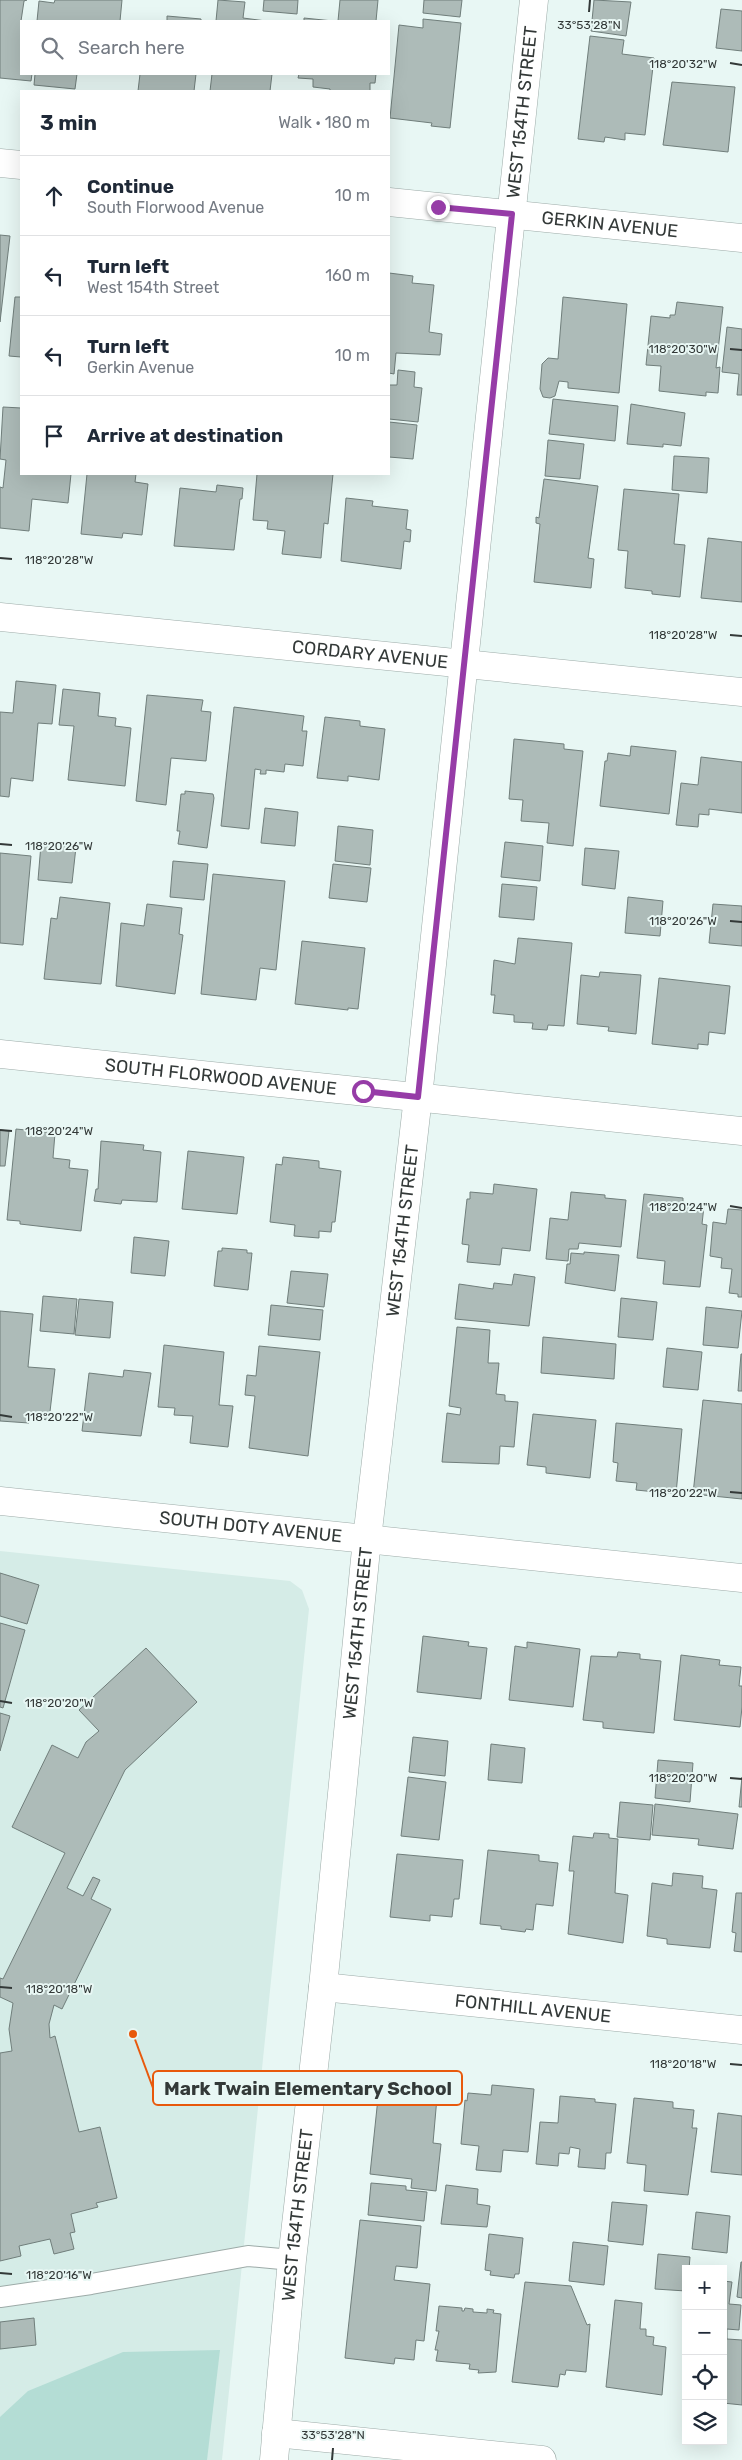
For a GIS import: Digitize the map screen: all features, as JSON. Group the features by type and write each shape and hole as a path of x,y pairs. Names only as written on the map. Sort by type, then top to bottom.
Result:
{"street":[{"name":"WEST 154TH STREET","path":"274,2460 292,2260 323,1987 367,1539 418,1097 534,0"},
{"path":"0,163 20,165"},
{"name":"GERKIN AVENUE","path":"390,202 742,238"},
{"name":"CORDARY AVENUE","path":"0,617 464,666 742,692"},
{"name":"SOUTH FLORWOOD AVENUE","path":"0,1054 742,1131"},
{"name":"SOUTH DOTY AVENUE","path":"0,1501 742,1578"},
{"name":"FONTHILL AVENUE","path":"323,1987 742,2030"},
{"path":"276,2433 542,2460"}],"lane":[{"path":"0,2297 91,2284 248,2256 292,2260"}],"shaded area":[{"path":"0,1551 290,1581 302,1590 309,1609 222,2460 0,2460"}],"green space":[{"path":"220,2350 207,2460 0,2460 0,2417 28,2391 123,2352"}],"building":[{"path":"0,0 27,0 24,1 20,20 20,75 32,75 31,81 0,78"},
{"path":"55,0 122,0 120,20 37,20 39,1 54,3"},
{"path":"218,0 245,2 243,18 258,20 216,20"},
{"path":"264,0 298,0 297,14 263,11"},
{"path":"340,0 378,0 376,20 338,20"},
{"path":"424,0 462,0 460,17 423,13"},
{"path":"594,0 631,2 626,36 591,31"},
{"path":"721,9 742,11 742,51 716,48"},
{"path":"167,16 201,19 201,20 167,20"},
{"path":"304,18 323,20 304,20"},
{"path":"423,19 461,23 450,128 431,126 432,123 390,118 399,25 423,28"},
{"path":"590,36 624,40 622,54 654,58 645,135 625,133 625,140 605,137 604,142 578,139"},
{"path":"35,75 77,75 75,89 34,85"},
{"path":"140,75 196,75 194,90 138,90"},
{"path":"212,75 272,75 270,90 210,90"},
{"path":"299,75 376,75 375,83 370,83 370,90 330,90 313,87 313,79 298,78"},
{"path":"672,82 735,87 728,152 663,145"},
{"path":"0,235 10,236 0,322"},
{"path":"390,273 413,276 412,283 434,285 429,332 442,334 440,355 396,353 394,374 390,373"},
{"path":"15,297 20,297 20,357 9,356"},
{"path":"563,297 627,304 619,393 568,388 568,382 559,381 555,396 550,398 543,397 540,389 542,364 548,358 558,359"},
{"path":"677,302 723,307 716,368 720,367 718,393 706,392 706,396 659,391 661,366 646,365 651,316 670,318 670,315 675,315"},
{"path":"727,327 742,329 742,395 737,395 739,374 722,372"},
{"path":"398,370 415,372 414,387 422,388 418,422 390,419 390,385 397,385"},
{"path":"553,399 618,406 615,441 549,434"},
{"path":"631,404 685,413 681,446 663,444 663,447 627,444"},
{"path":"3,407 20,408 20,475 71,475 68,503 32,499 29,531 0,528 0,487 3,488 6,460 0,459"},
{"path":"390,422 417,425 413,459 390,457"},
{"path":"548,440 584,444 580,479 545,476"},
{"path":"674,456 709,458 707,493 672,490"},
{"path":"87,475 136,475 135,482 148,484 142,535 123,533 122,538 81,534"},
{"path":"257,475 333,475 328,524 324,523 321,558 282,554 285,531 267,529 268,521 253,520"},
{"path":"544,479 598,486 588,558 594,559 591,588 534,582 540,524 536,523 536,517 539,518"},
{"path":"217,485 243,488 234,550 174,546 180,488 216,492"},
{"path":"624,489 679,494 674,544 685,545 680,597 652,594 652,591 625,588 628,551 618,550"},
{"path":"346,498 373,501 372,506 408,510 406,529 411,530 410,542 404,541 401,569 341,561"},
{"path":"708,538 742,542 742,602 701,598"},
{"path":"16,681 56,685 52,724 38,723 33,781 11,778 9,797 0,796 0,712 13,713"},
{"path":"63,689 100,693 98,716 116,718 115,726 131,728 125,786 68,780 74,726 59,725"},
{"path":"147,695 203,700 201,711 211,712 206,761 171,758 166,805 136,801"},
{"path":"234,707 304,716 302,731 307,731 303,766 285,764 284,772 266,770 266,774 260,774 261,770 255,769 249,829 221,826"},
{"path":"325,717 360,721 360,726 385,729 379,780 348,776 348,781 317,778"},
{"path":"514,739 564,744 564,749 583,751 573,846 547,843 549,823 521,821 523,800 509,799"},
{"path":"631,746 676,751 669,814 600,806 605,761 607,761 608,753 630,756"},
{"path":"701,757 742,762 742,813 709,809 709,815 699,814 698,827 676,825 681,783 698,785"},
{"path":"185,791 213,794 207,848 178,844 180,831 177,831 181,794 185,794"},
{"path":"265,808 298,812 295,846 261,843"},
{"path":"338,826 373,830 370,865 335,861"},
{"path":"505,842 543,846 540,881 501,877"},
{"path":"41,844 76,847 72,883 38,880"},
{"path":"585,848 619,851 615,889 582,885"},
{"path":"0,853 31,856 23,945 0,943"},
{"path":"173,861 208,864 204,900 170,897"},
{"path":"333,864 371,868 367,902 329,898"},
{"path":"213,874 285,881 276,970 260,968 256,1000 201,994"},
{"path":"502,884 537,887 534,920 499,917"},
{"path":"60,897 110,903 101,984 44,979 51,918 57,919"},
{"path":"628,897 663,901 660,936 625,933"},
{"path":"147,904 182,908 179,934 183,935 175,994 116,986 121,923 144,926"},
{"path":"713,904 742,906 742,946 709,943"},
{"path":"518,938 572,943 564,1026 548,1025 547,1030 532,1029 533,1023 514,1022 514,1015 493,1013 495,995 491,995 494,960 515,964"},
{"path":"302,941 365,948 358,1009 348,1008 348,1010 295,1004"},
{"path":"600,972 641,975 636,1034 608,1031 609,1027 577,1024 581,975 599,977"},
{"path":"659,978 730,986 725,1034 709,1032 708,1045 698,1044 698,1049 652,1044"},
{"path":"16,1129 55,1133 53,1158 70,1160 69,1168 88,1170 81,1231 20,1224 20,1221 7,1220"},
{"path":"0,1130 9,1131 5,1166 0,1166"},
{"path":"101,1141 144,1145 143,1150 161,1152 157,1202 122,1200 121,1204 94,1201 96,1189 98,1189"},
{"path":"188,1151 244,1157 237,1214 182,1209"},
{"path":"283,1157 319,1161 319,1168 341,1171 335,1222 332,1222 331,1232 319,1231 319,1238 294,1236 295,1225 270,1222 276,1164 282,1165"},
{"path":"494,1184 537,1189 530,1251 502,1248 500,1265 467,1262 469,1245 462,1244 467,1199 470,1199 470,1192 493,1194"},
{"path":"571,1192 605,1195 605,1198 626,1200 621,1247 579,1243 578,1249 569,1249 568,1261 546,1259 550,1218 568,1220"},
{"path":"644,1194 683,1198 683,1204 704,1206 702,1224 707,1225 700,1287 663,1284 665,1261 637,1258"},
{"path":"728,1209 742,1210 742,1297 738,1297 738,1294 729,1293 732,1269 721,1268 722,1258 710,1256 713,1222 726,1224"},
{"path":"134,1237 169,1241 165,1276 131,1273"},
{"path":"222,1248 247,1250 247,1253 252,1253 248,1290 214,1286 218,1251 222,1251"},
{"path":"584,1252 619,1255 615,1291 565,1283 567,1264 570,1264 571,1253 584,1254"},
{"path":"291,1271 328,1274 324,1307 287,1303"},
{"path":"514,1274 535,1277 529,1326 455,1319 459,1284 493,1289 494,1283 512,1285"},
{"path":"43,1296 77,1299 74,1334 40,1331"},
{"path":"621,1298 657,1302 653,1340 618,1337"},
{"path":"79,1299 113,1302 110,1338 75,1335"},
{"path":"271,1305 323,1310 320,1340 268,1335"},
{"path":"706,1307 742,1311 738,1348 703,1345"},
{"path":"0,1311 33,1314 28,1367 55,1369 49,1420 30,1418 29,1423 0,1421"},
{"path":"457,1327 490,1330 488,1363 499,1363 496,1394 505,1395 505,1401 518,1402 514,1447 500,1446 499,1464 442,1462 447,1413 460,1415 461,1408 449,1406"},
{"path":"543,1337 616,1344 614,1379 541,1373"},
{"path":"164,1345 224,1352 219,1405 233,1406 228,1447 190,1443 193,1416 174,1415 175,1408 158,1407"},
{"path":"259,1346 320,1352 308,1456 249,1448 255,1396 245,1395 247,1375 256,1376"},
{"path":"667,1348 702,1352 698,1390 663,1387"},
{"path":"741,1354 742,1391 738,1391"},
{"path":"124,1370 151,1373 141,1436 82,1431 89,1373 123,1377"},
{"path":"703,1400 742,1404 742,1499 693,1494"},
{"path":"533,1414 596,1420 590,1478 546,1473 546,1467 527,1465"},
{"path":"616,1423 682,1429 676,1494 636,1490 637,1483 616,1481 618,1463 613,1462"},
{"path":"0,1573 39,1585 27,1624 0,1616"},
{"path":"0,1623 25,1630 3,1708 0,1707"},
{"path":"423,1636 469,1642 468,1646 487,1648 481,1699 417,1692"},
{"path":"527,1642 580,1649 573,1707 509,1700 515,1646 527,1648"},
{"path":"146,1648 197,1702 125,1770 67,1888 83,1896 93,1877 100,1880 91,1899 111,1909 62,2009 54,2005 49,2024 50,2038 55,2036 79,2132 100,2127 117,2198 96,2203 98,2207 71,2214 75,2232 70,2233 74,2249 54,2254 50,2239 19,2246 21,2256 0,2261 0,2053 12,2051 9,2029 13,2003 0,1997 0,1978 3,1979 65,1853 12,1827 52,1745 78,1758 86,1742 99,1731 79,1710"},
{"path":"618,1652 640,1654 640,1659 661,1661 654,1733 603,1728 603,1722 583,1720 591,1656 617,1657"},
{"path":"681,1655 720,1660 719,1665 741,1667 739,1686 742,1686 740,1727 674,1720"},
{"path":"0,1713 10,1716 0,1751"},
{"path":"413,1737 448,1741 445,1776 409,1772"},
{"path":"491,1744 525,1748 522,1783 488,1780"},
{"path":"658,1760 693,1763 690,1802 655,1798"},
{"path":"408,1777 446,1782 439,1840 401,1836"},
{"path":"742,1777 742,1807 739,1807"},
{"path":"620,1802 653,1805 650,1840 617,1837"},
{"path":"655,1804 738,1814 733,1849 698,1845 699,1839 652,1835"},
{"path":"594,1833 609,1834 609,1838 618,1839 615,1893 628,1895 623,1943 568,1934 574,1871 569,1871 573,1836 593,1838"},
{"path":"488,1850 539,1855 539,1861 558,1863 553,1906 536,1904 533,1930 526,1929 525,1932 501,1929 501,1926 480,1924"},
{"path":"397,1854 463,1860 459,1899 454,1899 452,1917 430,1915 430,1921 390,1917"},
{"path":"673,1873 703,1876 702,1888 717,1890 710,1948 667,1944 667,1939 647,1936 652,1883 672,1886"},
{"path":"736,1893 742,1893 742,1952 734,1951 736,1933 732,1932"},
{"path":"380,2079 438,2086 433,2143 441,2144 436,2191 411,2188 412,2179 370,2174"},
{"path":"492,2085 534,2089 528,2152 503,2150 501,2172 476,2170 479,2146 461,2144 465,2100 467,2101 468,2093 491,2095"},
{"path":"560,2096 595,2099 595,2102 616,2104 611,2153 606,2153 605,2169 578,2167 580,2149 570,2147 569,2154 559,2153 558,2166 536,2164 540,2122 558,2123"},
{"path":"634,2098 673,2102 673,2108 694,2110 692,2128 697,2128 688,2195 644,2191 646,2165 627,2163"},
{"path":"718,2113 742,2116 742,2175 711,2172"},
{"path":"371,2183 406,2186 406,2190 427,2192 424,2221 368,2215"},
{"path":"446,2185 478,2189 477,2204 490,2206 487,2227 441,2224"},
{"path":"612,2202 647,2205 643,2245 608,2241"},
{"path":"696,2212 730,2216 727,2253 692,2249"},
{"path":"360,2220 421,2226 417,2268 396,2266 394,2280 430,2284 424,2341 416,2340 414,2360 395,2358 394,2364 345,2358"},
{"path":"489,2234 523,2238 519,2274 515,2274 514,2278 490,2275 491,2271 485,2270"},
{"path":"573,2242 608,2246 604,2285 569,2281"},
{"path":"658,2254 690,2257 689,2265 682,2265 682,2291 655,2289"},
{"path":"742,2262 742,2298 737,2297"},
{"path":"727,2281 732,2282 729,2304 741,2305 739,2330 727,2329"},
{"path":"525,2282 571,2286 587,2325 590,2324 586,2372 566,2370 565,2375 560,2374 558,2387 512,2382"},
{"path":"615,2300 642,2303 640,2329 646,2329 646,2336 654,2337 653,2345 666,2347 662,2395 606,2387"},
{"path":"439,2306 462,2308 462,2311 465,2308 473,2309 473,2312 487,2313 487,2309 494,2310 493,2313 501,2314 496,2372 478,2373 479,2370 469,2369 470,2364 436,2361 438,2350 435,2350 439,2331 436,2331"},
{"path":"34,2318 36,2345 0,2349 0,2322"},
{"path":"727,2339 742,2340 742,2405 727,2403"}],"place":[{"name":"Mark Twain Elementary School","path":"133,2034"}],"route":[{"path":"363,1091 418,1097 512,214 438,207"}]}
